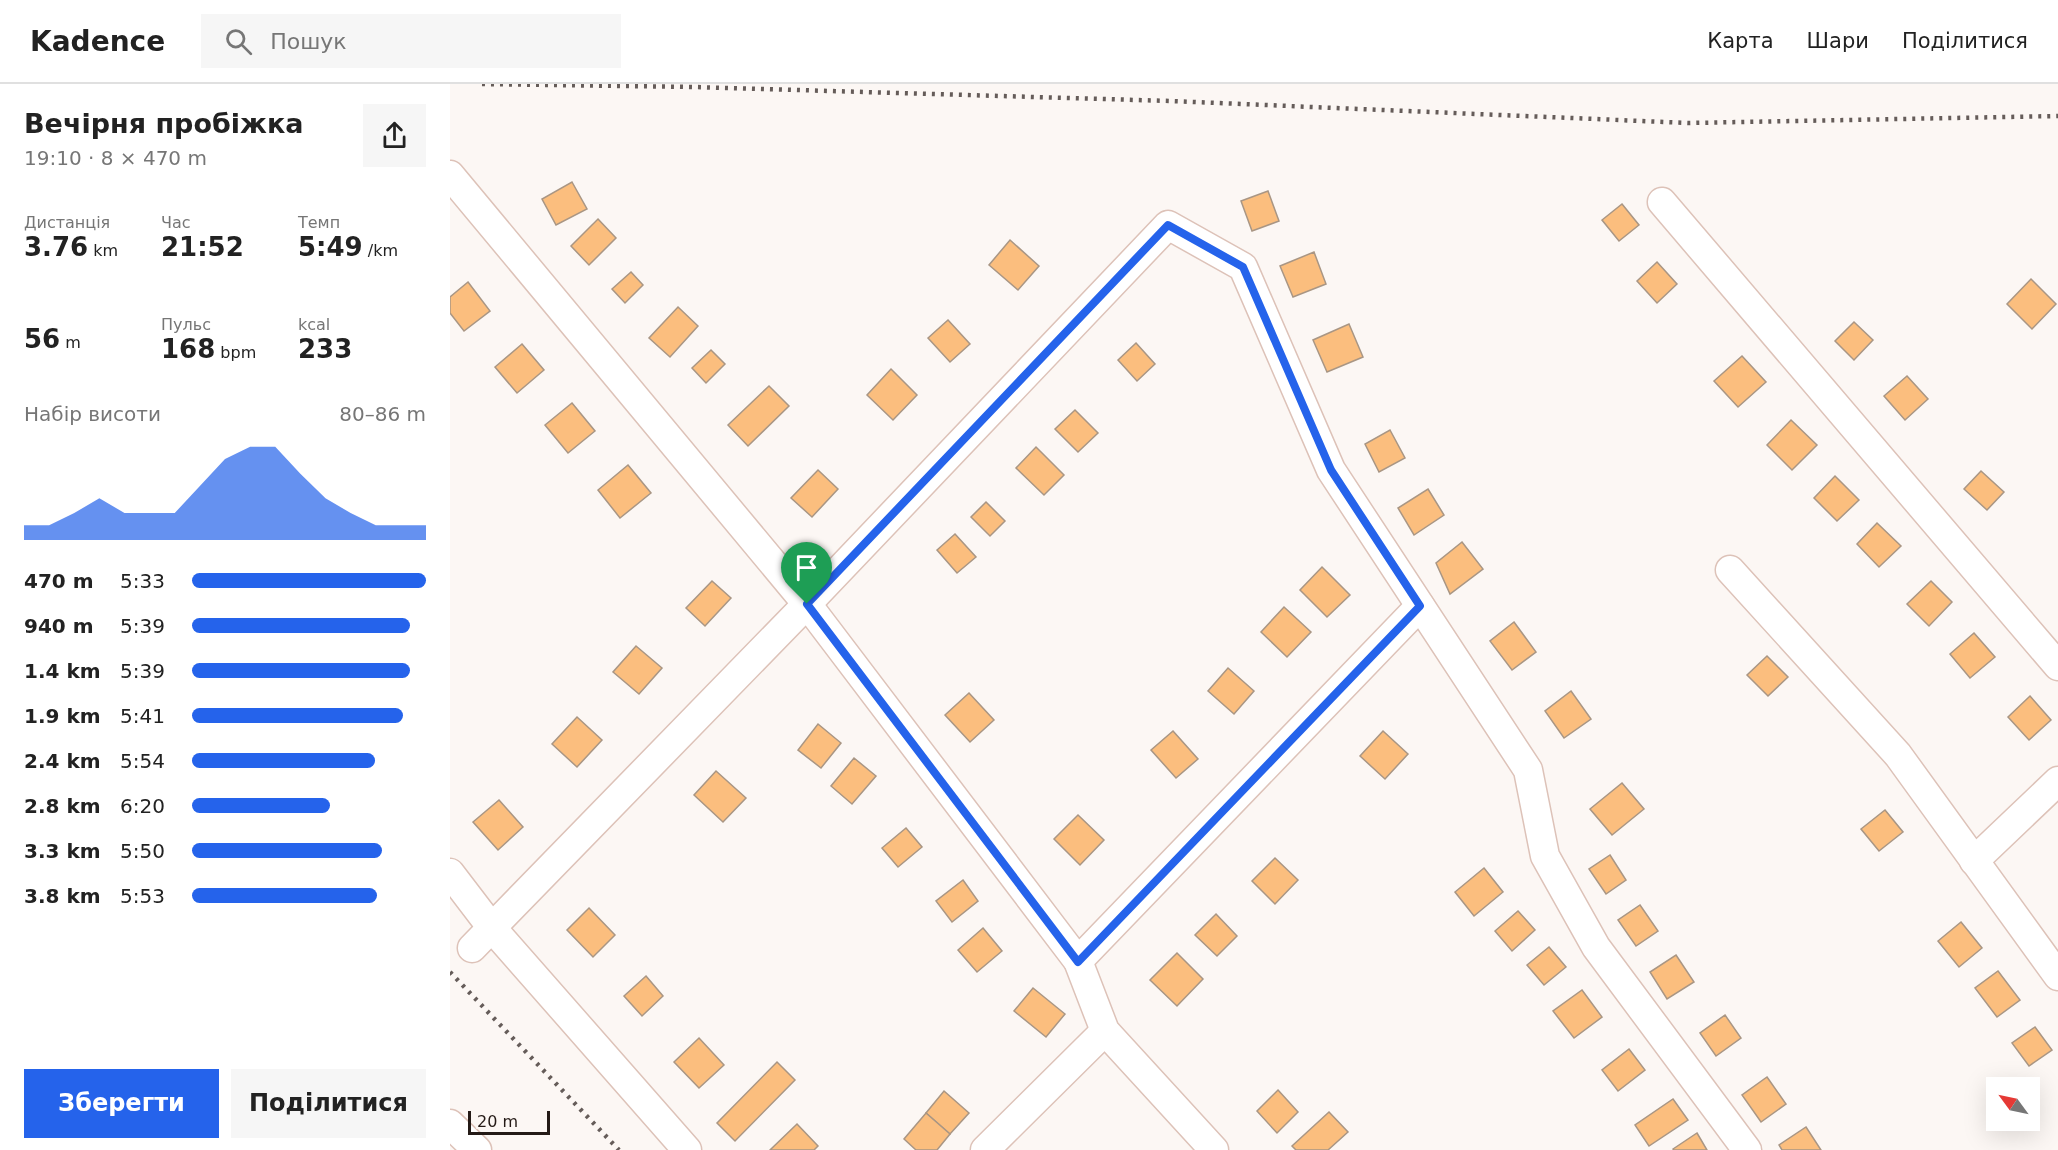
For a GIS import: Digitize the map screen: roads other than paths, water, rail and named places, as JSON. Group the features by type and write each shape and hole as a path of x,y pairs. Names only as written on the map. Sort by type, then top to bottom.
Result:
{"street":[{"path":"450,176 807,604 1078,962 1105,1030 1214,1150"},
{"path":"1662,201 2058,666"},
{"path":"472,948 807,604 1168,225 1243,267 1331,470 1528,770 1545,856 1596,947 1747,1150"},
{"path":"1730,570 1898,755 2058,976"},
{"path":"1078,962 1420,606"},
{"path":"1974,861 2058,781"},
{"path":"450,873 492,928 687,1150"},
{"path":"985,1150 1105,1030"},
{"path":"450,1124 477,1150"}],"railway":[{"path":"482,84 694,87 1171,101 1689,123 2058,116"},
{"path":"450,972 619,1150"}]}
